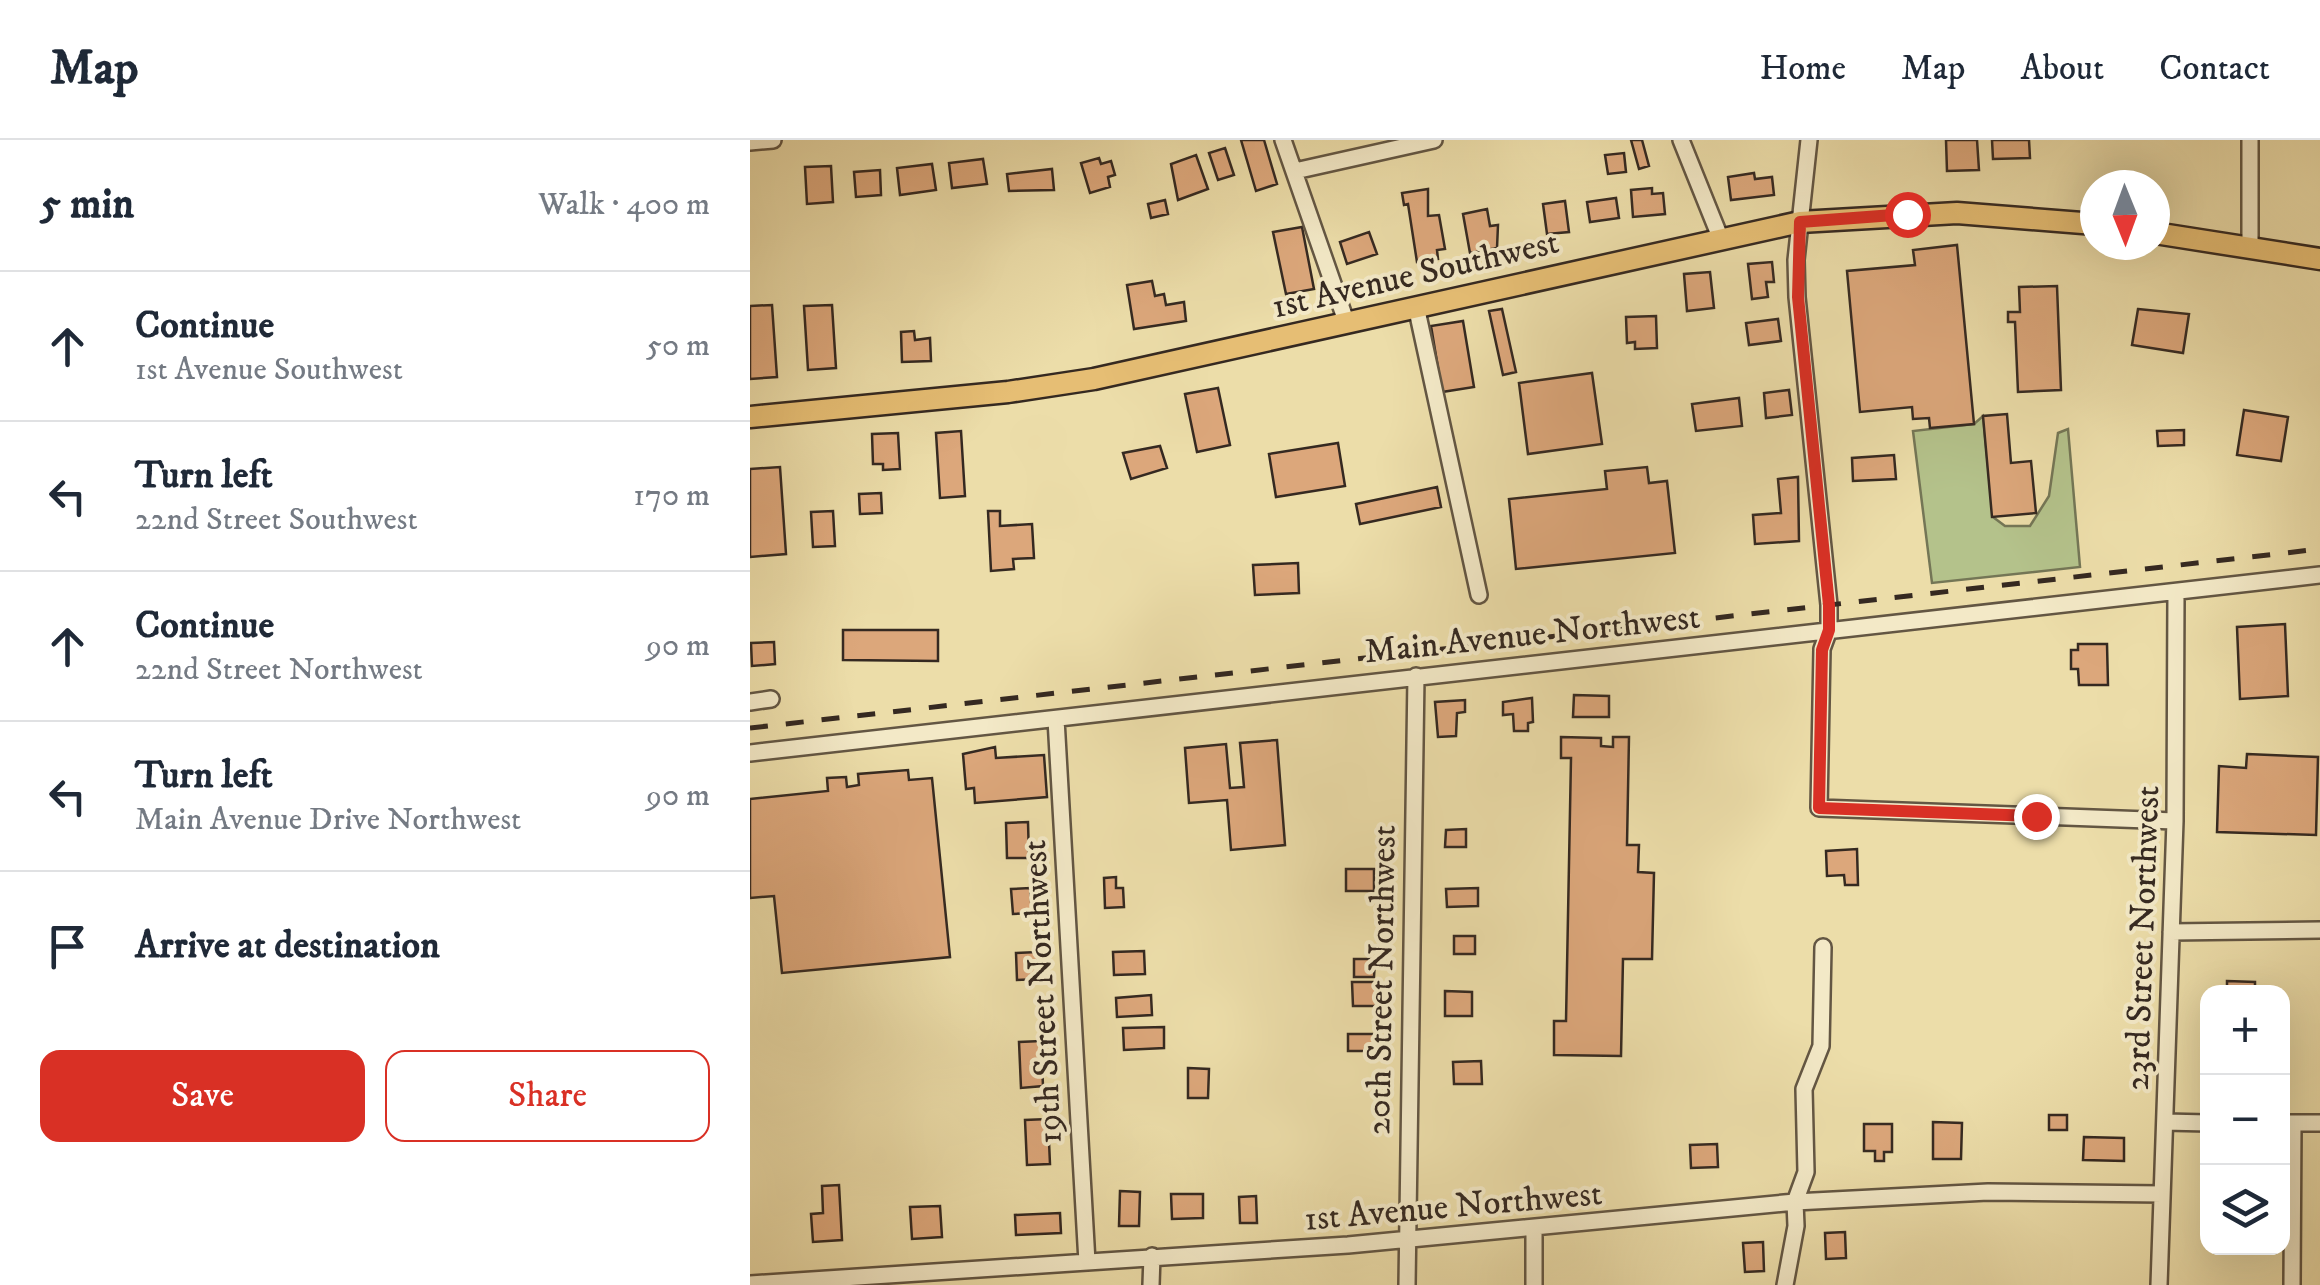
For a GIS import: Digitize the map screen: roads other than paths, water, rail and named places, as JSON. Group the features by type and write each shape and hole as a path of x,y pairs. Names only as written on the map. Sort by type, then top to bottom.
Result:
{"main road":[{"name":"1st Avenue Southwest","path":"750,417 1045,387 1800,222 1957,213 2080,223"},
{"path":"2170,235 2320,260"}],"street":[{"path":"750,142 773,140"},
{"path":"1283,140 1346,321"},
{"path":"1295,171 1434,140"},
{"path":"1681,140 1720,237"},
{"path":"1808,140 1798,297 1829,605 1829,630 1822,650 1819,808 2175,821"},
{"path":"2250,140 2250,248"},
{"path":"1416,306 1479,595"},
{"name":"Main Avenue Northwest","path":"750,752 2320,575"},
{"name":"23rd Street Northwest","path":"2159,1285 2175,821 2176,592"},
{"name":"20th Street Northwest","path":"1407,1285 1416,676"},
{"path":"750,702 770,699"},
{"name":"19th Street Northwest","path":"1056,719 1087,1262"},
{"path":"2172,932 2320,930"},
{"path":"1785,1285 1796,1226 1795,1202 1806,1172 1804,1088 1821,1046 1823,947"},
{"path":"2164,1122 2200,1123"},
{"path":"2290,1123 2320,1123"},
{"path":"2289,1165 2292,1285"},
{"name":"1st Avenue Northwest","path":"750,1284 1406,1240 1795,1202 1988,1192 2162,1194"},
{"path":"1534,1229 1534,1285"},
{"path":"1150,1285 1152,1256"}],"railway":[{"path":"750,728 2320,549"}]}
